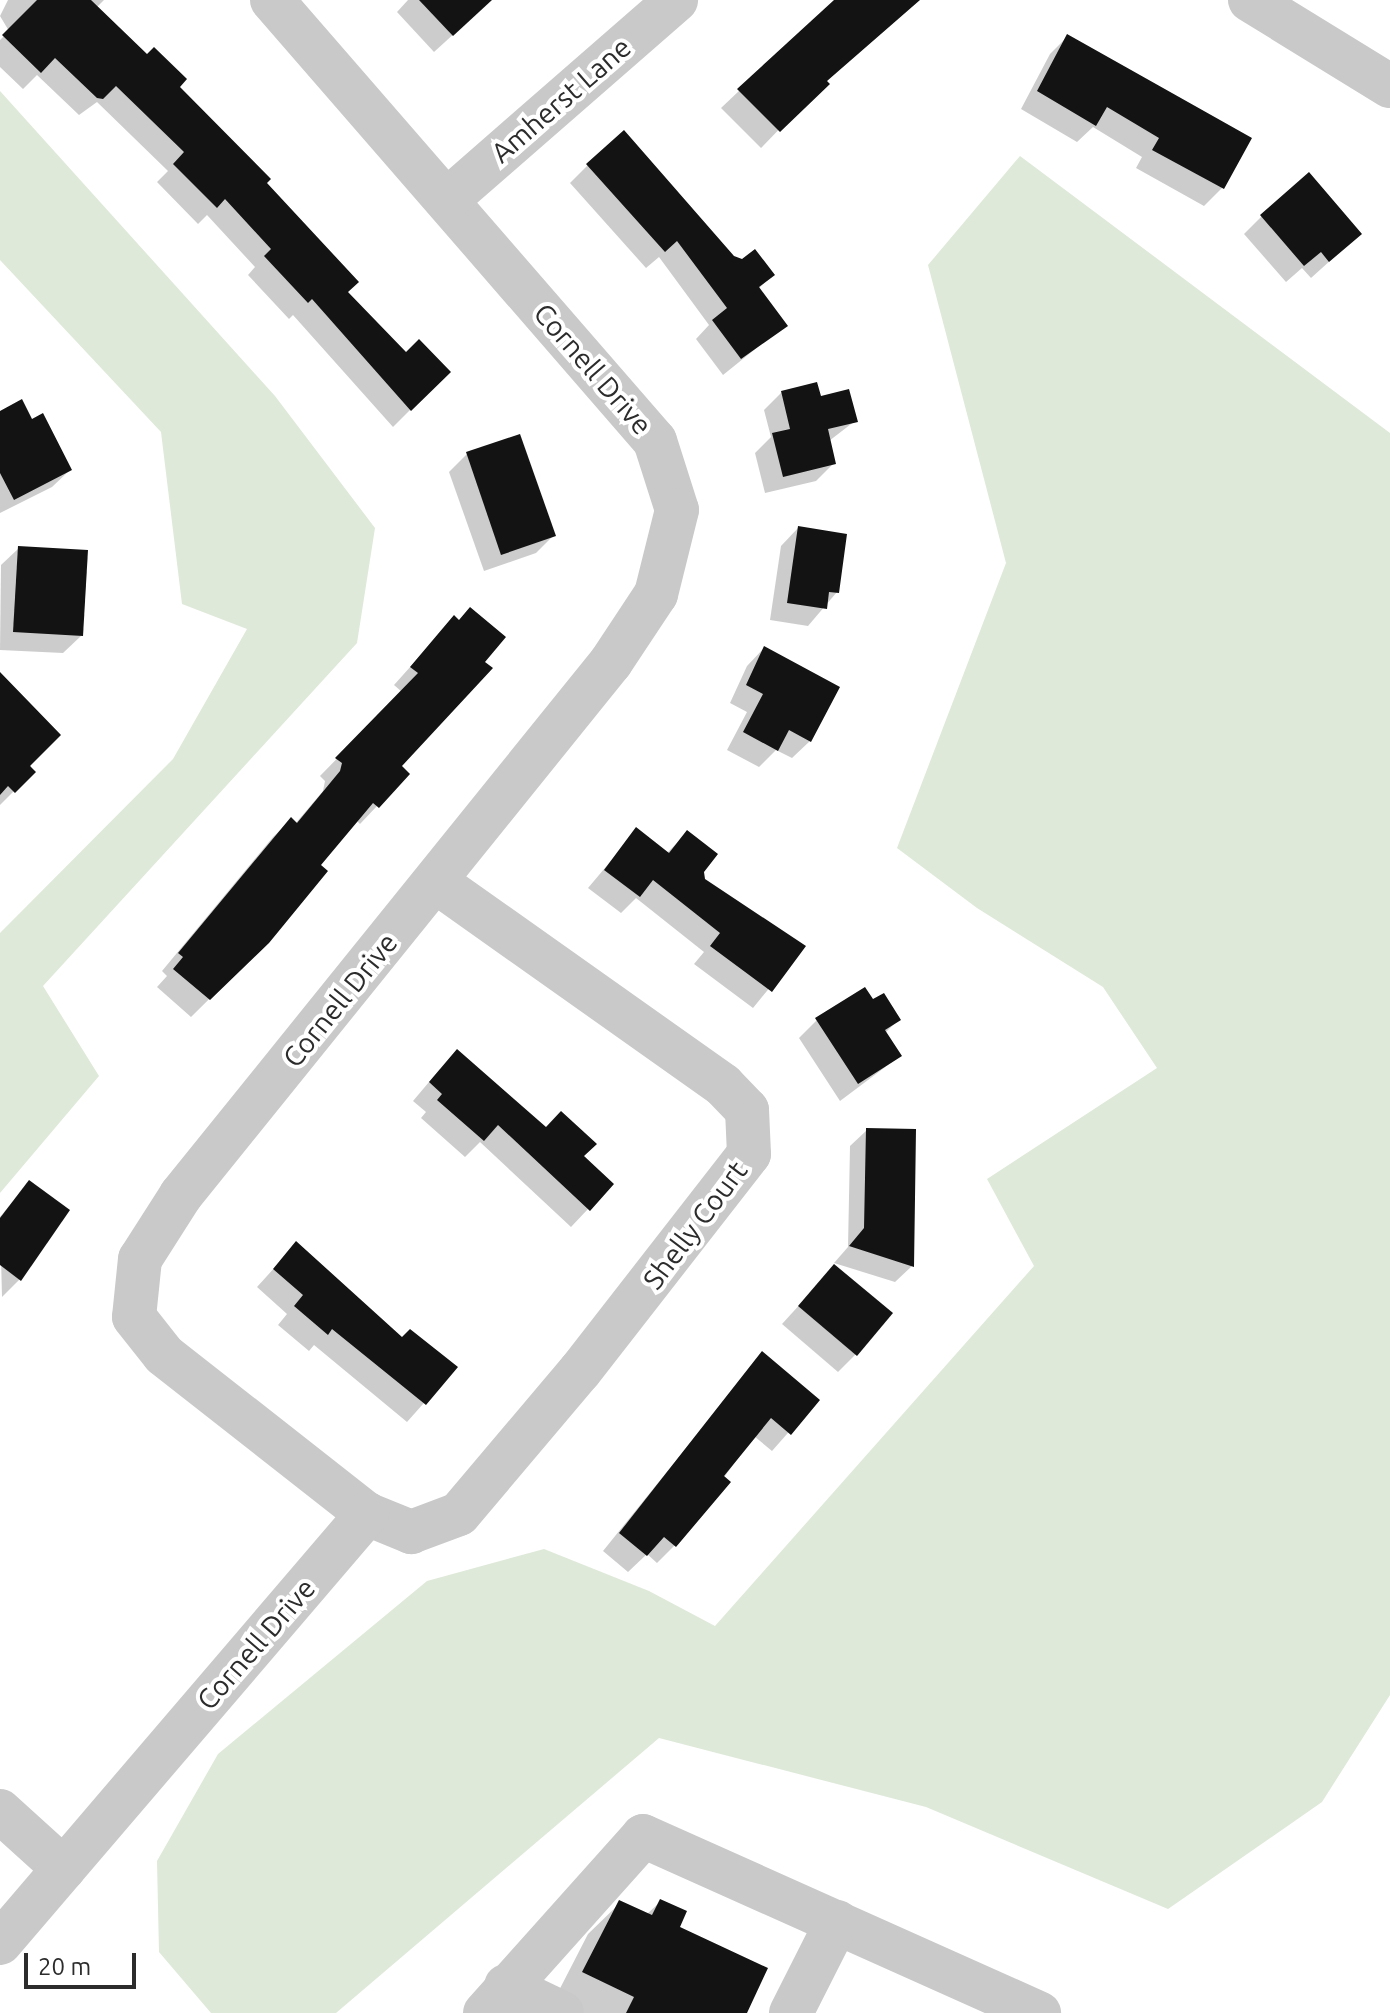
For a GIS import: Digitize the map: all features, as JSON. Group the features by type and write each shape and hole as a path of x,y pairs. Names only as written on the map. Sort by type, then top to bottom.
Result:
{"street":[{"name":"Cornell Drive","path":"0,1943 367,1514 164,1355 134,1317 140,1259 181,1195 611,662 656,594 677,510 655,441 272,0"},
{"name":"Amherst Lane","path":"447,200 676,0"},
{"path":"1250,0 1390,86"},
{"name":"Shelly Court","path":"367,1514 411,1532 459,1514 580,1371 749,1154 747,1110 723,1085 436,882"},
{"path":"0,1811 64,1869"},
{"path":"495,1999 643,1836 1039,2013"},
{"path":"791,2013 837,1922"},
{"path":"495,1999 562,2013"}],"green space":[{"path":"0,91 275,396 375,528 357,643 43,986 99,1076 0,1193 0,933 173,759 247,629 182,604 161,432 0,260"},
{"path":"1020,156 1390,433 1390,1695 1322,1802 1168,1909 926,1807 659,1738 336,2013 211,2013 159,1952 157,1861 218,1754 427,1581 544,1549 649,1591 715,1626 1034,1266 987,1179 1157,1068 1103,987 977,908 897,848 1006,563 928,265"}],"building":[{"path":"37,0 91,0 147,54 154,47 187,79 180,87 271,179 267,183 359,282 348,292 406,352 419,339 451,372 411,411 312,299 308,303 264,256 271,249 225,199 217,208 173,164 184,152 116,86 103,99 97,98 55,58 41,73 2,35"},
{"path":"419,0 492,0 453,36"},
{"path":"834,0 920,0 827,81 830,84 780,132 737,89"},
{"path":"1067,34 1252,138 1224,189 1152,150 1159,138 1107,107 1096,126 1037,91"},
{"path":"624,130 734,256 742,259 755,249 775,275 759,287 788,326 741,359 712,320 727,308 677,241 665,252 586,164"},
{"path":"1309,172 1362,234 1329,262 1321,252 1304,266 1260,215"},
{"path":"817,382 821,396 849,389 858,422 828,429 836,464 783,477 772,433 790,429 781,391"},
{"path":"22,399 32,419 43,413 72,470 14,500 0,473 0,411"},
{"path":"520,434 556,536 501,555 466,452"},
{"path":"798,526 847,534 839,593 829,592 827,609 787,603"},
{"path":"18,546 88,550 83,636 13,632"},
{"path":"470,607 506,637 485,662 493,668 402,766 410,774 379,808 373,803 321,865 328,871 269,943 210,1000 173,969 183,957 178,953 291,817 297,823 340,771 342,763 335,758 418,673 410,667 454,615 459,620"},
{"path":"764,646 840,687 811,742 789,730 778,751 743,732 763,694 746,685"},
{"path":"0,672 61,735 30,766 36,772 15,793 8,786 0,795"},
{"path":"636,827 669,853 687,830 718,854 704,872 705,879 806,946 772,992 710,946 720,933 653,880 640,897 604,870"},
{"path":"865,987 873,999 884,993 901,1020 885,1030 902,1056 858,1084 815,1018"},
{"path":"457,1049 546,1127 561,1111 597,1144 584,1156 614,1184 590,1211 498,1125 484,1141 437,1100 442,1094 429,1082"},
{"path":"866,1128 916,1129 914,1267 849,1246 864,1228"},
{"path":"29,1180 70,1210 21,1281 0,1265 0,1218"},
{"path":"296,1241 402,1337 410,1329 458,1367 426,1405 332,1329 328,1335 294,1306 303,1295 273,1269"},
{"path":"834,1264 893,1313 857,1356 798,1306"},
{"path":"762,1351 820,1400 791,1435 771,1418 724,1476 731,1482 676,1547 664,1537 647,1556 619,1533"},
{"path":"660,1899 687,1911 680,1927 768,1968 747,2013 626,2013 634,1997 582,1972 619,1900 652,1915"}]}
